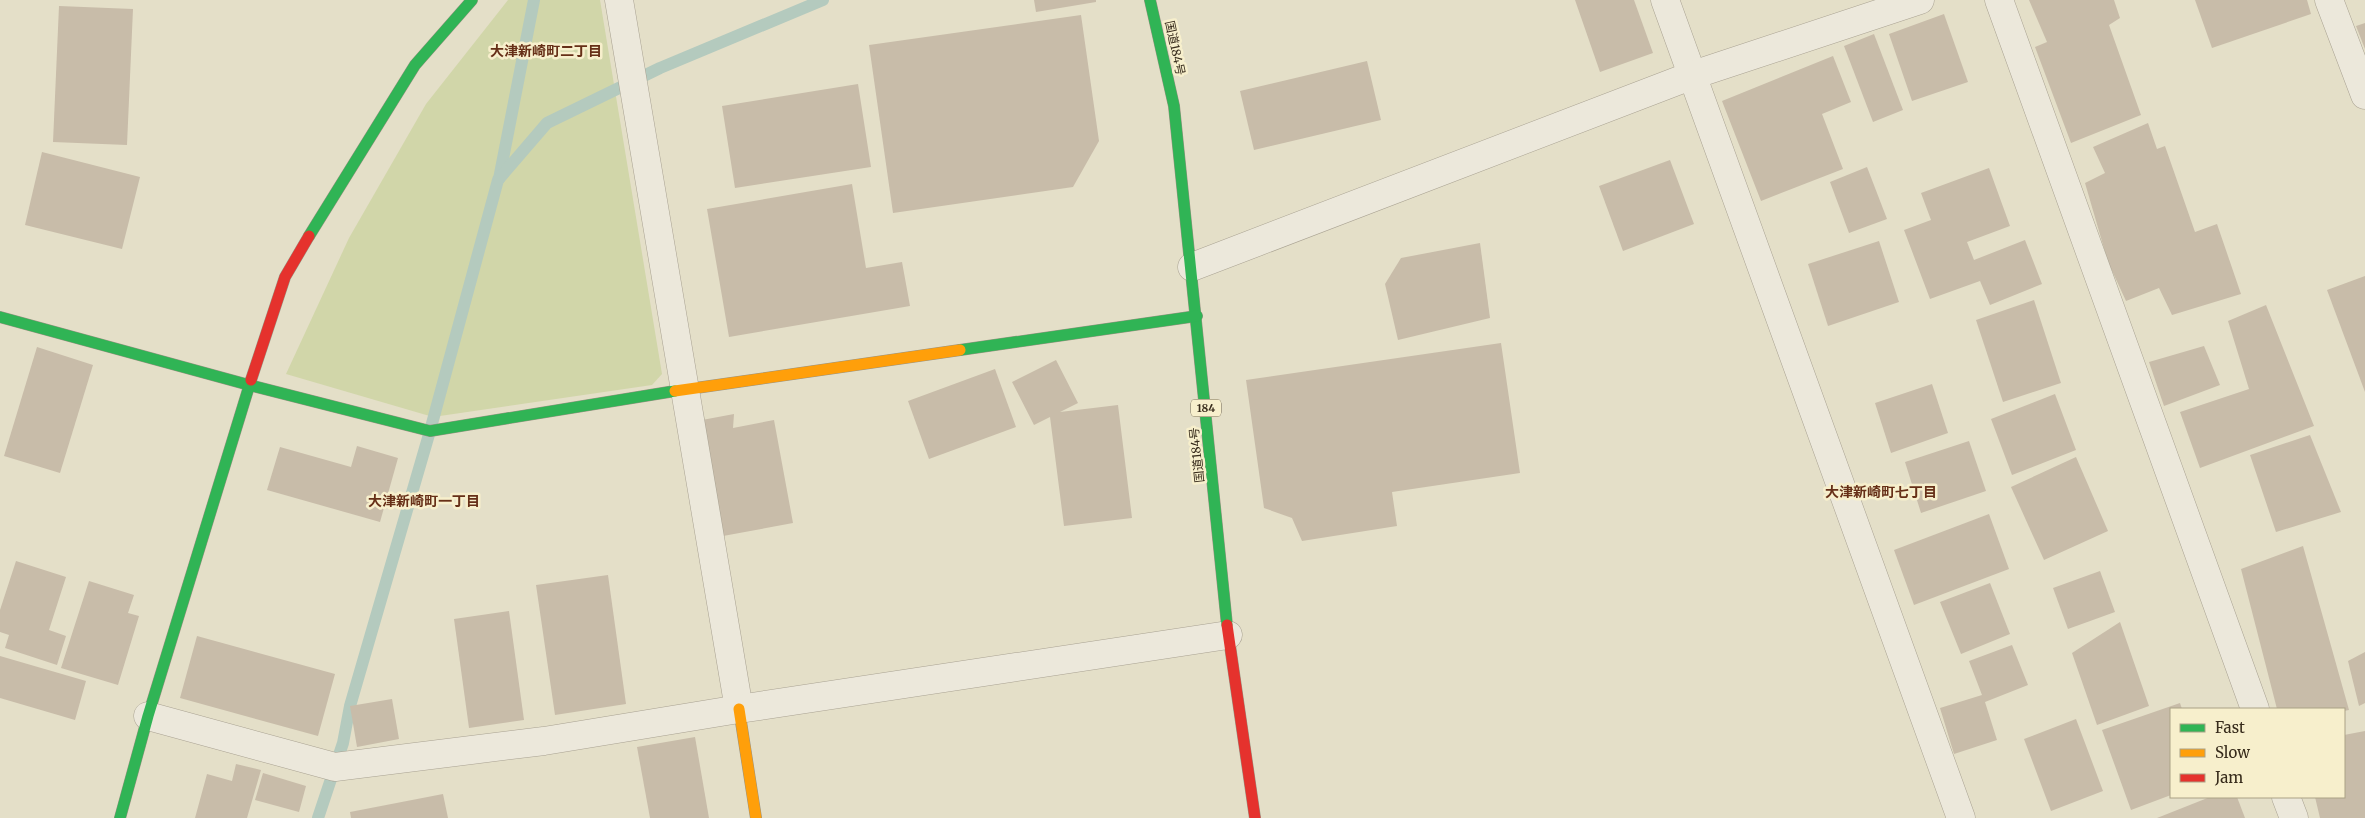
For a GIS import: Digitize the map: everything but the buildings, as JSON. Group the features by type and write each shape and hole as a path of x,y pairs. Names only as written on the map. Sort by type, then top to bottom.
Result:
{"main road":[{"path":"120,818 148,716 249,385 285,277 346,174 415,65 472,0"},
{"name":"国道184号","path":"1150,0 1174,106 1192,266 1228,635 1255,818"},
{"path":"0,317 249,385 430,430 685,389 1197,316"},
{"path":"739,709 756,818"}],"street":[{"path":"618,0 739,709"},
{"path":"1666,0 1961,818"},
{"path":"1192,266 1694,75 1920,0"},
{"path":"1999,0 2255,708"},
{"path":"2329,0 2365,95"},
{"path":"148,716 335,767 544,741 739,709 1228,635"},
{"path":"2286,798 2294,818"}],"green space":[{"path":"508,0 600,0 662,374 652,385 433,417 286,374 349,238 426,104"}],"waterway":[{"path":"499,179 534,0"},
{"path":"318,818 343,743 350,706 430,431 498,180 547,123 660,68 823,0"}],"traffic: fast":[{"path":"309,236 415,65 472,0"},
{"path":"1150,0 1174,106 1227,625"},
{"path":"960,350 1197,316"},
{"path":"0,317 249,385 430,431 675,391"},
{"path":"120,818 148,716 251,380"}],"traffic: slow":[{"path":"675,391 960,350"},
{"path":"739,709 756,818"}],"traffic: jam":[{"path":"251,380 285,277 309,236"},
{"path":"1227,625 1255,818"}],"district":[{"name":"大津新崎町二丁目","path":"546,51"},
{"name":"大津新崎町七丁目","path":"1881,492"},
{"name":"大津新崎町一丁目","path":"424,501"}]}
